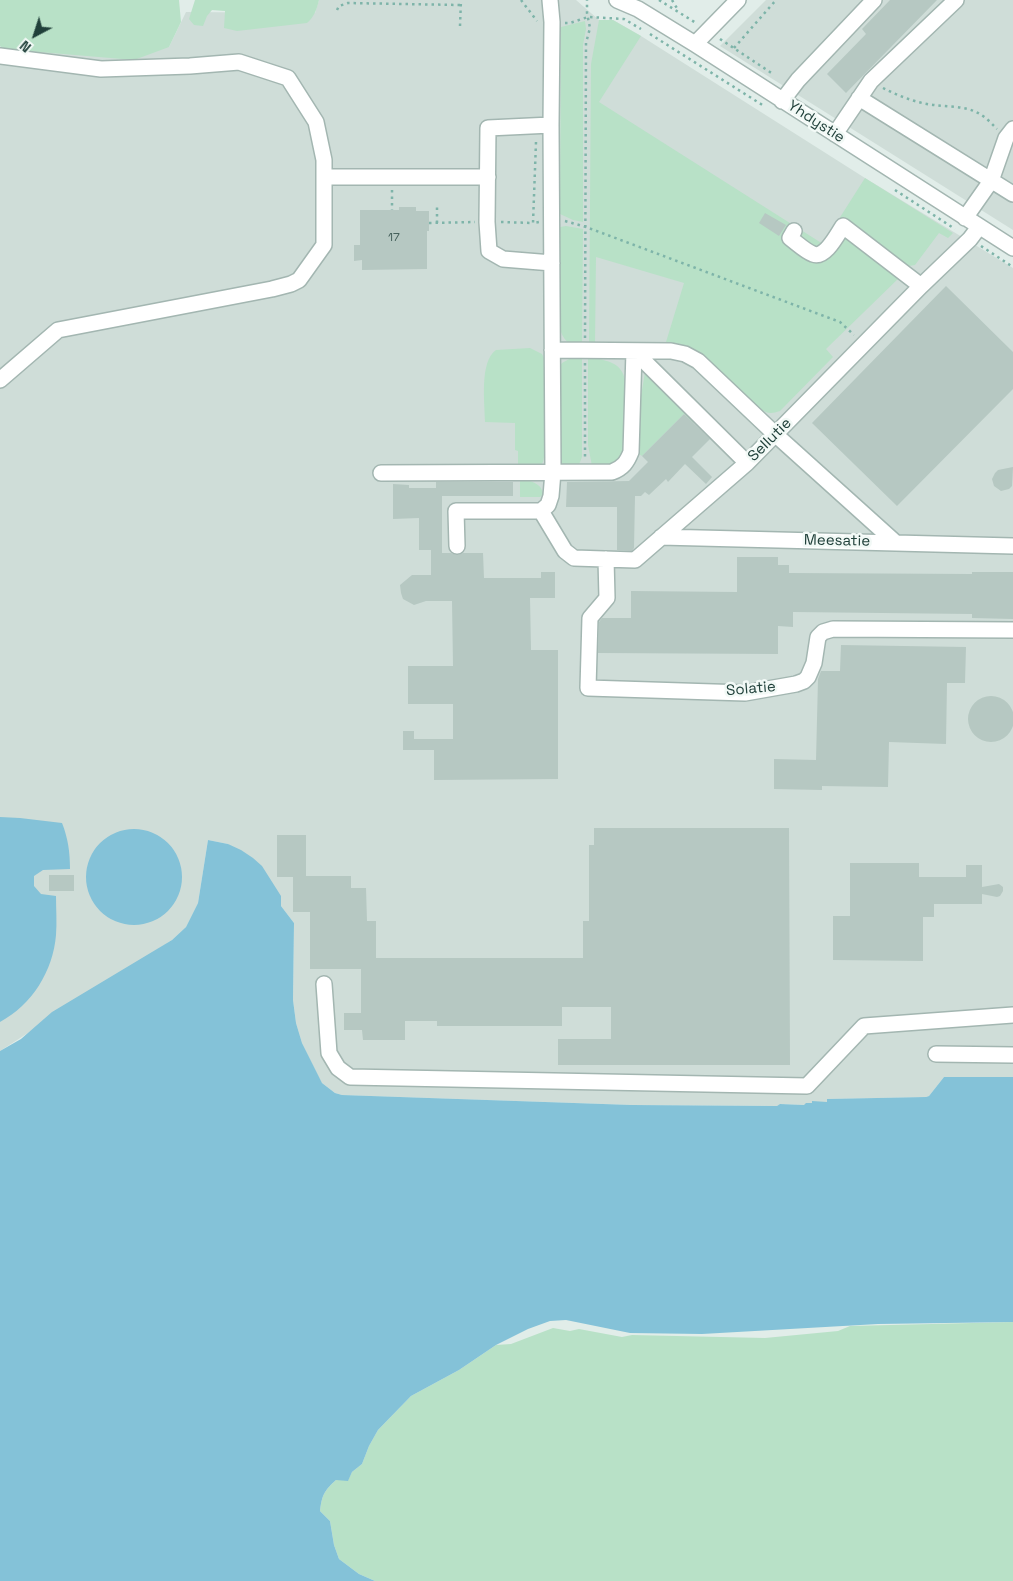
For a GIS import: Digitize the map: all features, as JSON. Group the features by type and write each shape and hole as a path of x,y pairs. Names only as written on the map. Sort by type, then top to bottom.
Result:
{"lane":[{"path":"457,546 456,510 540,511 548,505 551,496 553,472 552,222 544,126 552,22 550,0"},
{"name":"Yhdystie","path":"617,0 638,9 695,44 965,218 974,233 1013,248"},
{"path":"695,44 738,0"},
{"path":"782,101 798,80 874,0"},
{"path":"835,134 871,81 956,0"},
{"path":"0,56 100,69 240,62 288,78 316,122 324,160 324,245 299,280 272,289 58,330 0,380"},
{"path":"859,98 1013,194"},
{"path":"544,126 488,128 487,222 489,251 503,259 552,263"},
{"path":"965,218 991,181 1010,134"},
{"path":"324,177 488,177"},
{"path":"794,231 790,238 814,255 820,255 826,251 843,226 920,286"},
{"name":"Sellutie","path":"540,511 565,551 574,558 635,560 747,463 974,233"},
{"path":"552,350 671,351 685,354 698,361 776,435 896,543"},
{"path":"634,351 747,463"},
{"path":"381,473 612,472 620,469 631,452 634,351"},
{"name":"Meesatie","path":"662,537 1013,546"},
{"name":"Solatie","path":"606,559 606,598 590,618 588,688 745,692 796,684 808,677 814,663 818,637 823,632 833,629 1013,630"},
{"path":"324,984 330,1053 338,1068 350,1077 808,1086 864,1026 1013,1015"},
{"path":"936,1054 1013,1055"}],"path":[{"path":"460,26 461,0"},
{"path":"521,0 538,22 570,23 588,17 624,19 766,108"},
{"path":"585,472 586,43 590,28 587,0"},
{"path":"672,0 678,11"},
{"path":"734,48 776,0"},
{"path":"337,10 340,6 348,3 460,6"},
{"path":"871,81 892,93 912,100 974,111 1010,134"},
{"path":"544,126 533,222 566,221 586,227 840,322 864,344"},
{"path":"392,176 392,210"},
{"path":"887,185 974,233 1013,267"},
{"path":"437,206 437,223"}],"shaded area":[{"path":"319,0 576,0 599,20 613,20 641,36 865,178 1013,268 1013,1077 944,1077 929,1096 926,1097 828,1099 827,1102 804,1105 781,1104 777,1106 632,1105 342,1095 335,1093 322,1083 318,1076 302,1043 296,1023 293,1000 294,923 228,844 208,840 198,903 186,927 172,940 0,1051 0,46 4,49 169,47 186,12 315,13"},
{"path":"766,0 1013,0 1013,230 720,46"}],"green space":[{"path":"0,0 179,0 181,22 169,47 134,60 4,49 0,46"},
{"path":"195,0 319,0 315,13 307,23 237,31 224,28 225,11 212,10 203,26 194,25 189,19"},
{"path":"599,20 613,20 641,36 599,102 823,244 865,178 953,233 948,238 939,233 915,265 909,266 826,349 833,357 780,411 769,413 762,410 702,354 666,342 684,283 596,257 595,345 589,345 591,64"},
{"path":"585,21 586,29 583,45 583,222 560,214 561,27"},
{"path":"566,226 583,229 582,346 568,342 563,337 560,329 560,227"},
{"path":"530,348 542,354 544,358 544,457 540,466 518,467 518,451 515,450 515,423 485,422 485,373 487,364 496,350"},
{"path":"588,357 614,364 619,367 625,378 623,452 615,463 606,465 592,466 588,445"},
{"path":"571,358 582,358 582,457 578,467 567,466 560,462 560,366"},
{"path":"645,372 695,420 693,423 684,414 642,456 639,454 641,396"},
{"path":"520,478 538,485 543,494 540,497 520,497"},
{"path":"1013,1322 1013,1581 375,1581 359,1574 339,1559 334,1545 330,1521 320,1511 326,1490 336,1480 348,1480 352,1472 362,1464 378,1430 411,1396 459,1370 496,1345 511,1344 553,1328 570,1331 579,1329 622,1337 632,1335 765,1338 838,1331 850,1326"}],"water":[{"path":"0,817 62,823 68,845 70,869 43,870 34,876 34,886 41,894 56,896 54,948 39,986 22,1006 0,1022"},
{"path":"134,829 152,833 168,843 178,859 182,877 178,895 168,911 152,921 134,925 116,921 100,911 90,895 86,877 90,859 100,843 116,833"},
{"path":"208,840 228,844 253,858 262,866 281,896 281,906 294,923 293,1000 296,1023 302,1043 322,1083 335,1093 342,1095 632,1105 777,1106 780,1104 804,1105 812,1103 812,1101 827,1102 827,1099 926,1097 929,1096 944,1077 1013,1077 1013,1322 878,1324 702,1334 630,1333 566,1320 550,1321 528,1329 496,1345 459,1370 411,1396 378,1430 362,1464 352,1472 348,1481 336,1480 326,1490 320,1511 330,1521 334,1545 339,1559 359,1574 375,1581 0,1581 0,1051 21,1039 52,1012 172,940 186,927 198,903"}],"building":[{"path":"890,0 937,0 846,93 827,74 866,34 862,29"},
{"path":"399,207 416,207 416,211 429,211 427,269 362,270 362,260 354,261 354,245 360,245 360,210 399,210"},
{"path":"765,213 786,225 779,236 759,223"},
{"path":"946,286 1013,352 1013,389 897,506 812,423"},
{"path":"684,414 710,439 692,457 712,477 706,484 685,464 668,482 666,479 649,495 645,492 641,496 635,496 634,548 632,551 617,550 617,507 566,507 567,482 629,481 648,462 642,456"},
{"path":"1013,467 1012,486 1009,489 1001,491 994,486 992,479 998,470"},
{"path":"436,482 513,482 513,496 442,496 442,553 457,555 463,553 483,553 484,578 541,578 541,572 555,572 555,598 530,598 531,650 558,650 558,779 434,780 434,750 403,750 403,731 414,731 414,739 453,739 453,704 408,704 408,666 453,666 452,601 426,601 414,605 403,599 400,585 412,575 431,575 431,550 419,550 419,518 393,519 393,484 409,485 409,488 436,488"},
{"path":"737,557 778,557 778,565 789,565 789,573 972,574 972,572 1013,572 1013,619 972,618 972,614 793,612 793,627 778,626 778,654 598,653 599,622 602,618 631,618 631,591 737,592"},
{"path":"841,645 966,647 965,683 947,683 946,744 889,742 888,787 822,786 822,790 774,789 774,759 816,760 818,679 821,671 840,671"},
{"path":"991,696 1004,700 1010,706 1014,719 1010,732 1004,738 991,742 978,738 972,732 968,719 972,706 978,700"},
{"path":"594,828 789,828 790,1065 558,1065 558,1039 611,1039 611,1007 562,1007 562,1026 437,1026 437,1021 405,1021 405,1040 363,1040 362,1030 344,1030 344,1013 361,1013 361,969 310,969 310,912 293,912 293,877 277,877 277,835 306,835 306,876 351,876 351,888 366,888 367,921 376,921 376,958 583,958 583,921 589,921 589,845 594,845"},
{"path":"850,863 919,863 919,877 966,877 966,865 982,865 982,887 999,884 1003,887 1003,891 997,897 982,894 982,904 934,904 934,917 923,917 923,961 833,960 833,916 850,916"},
{"path":"49,875 74,875 74,891 49,891"}]}
